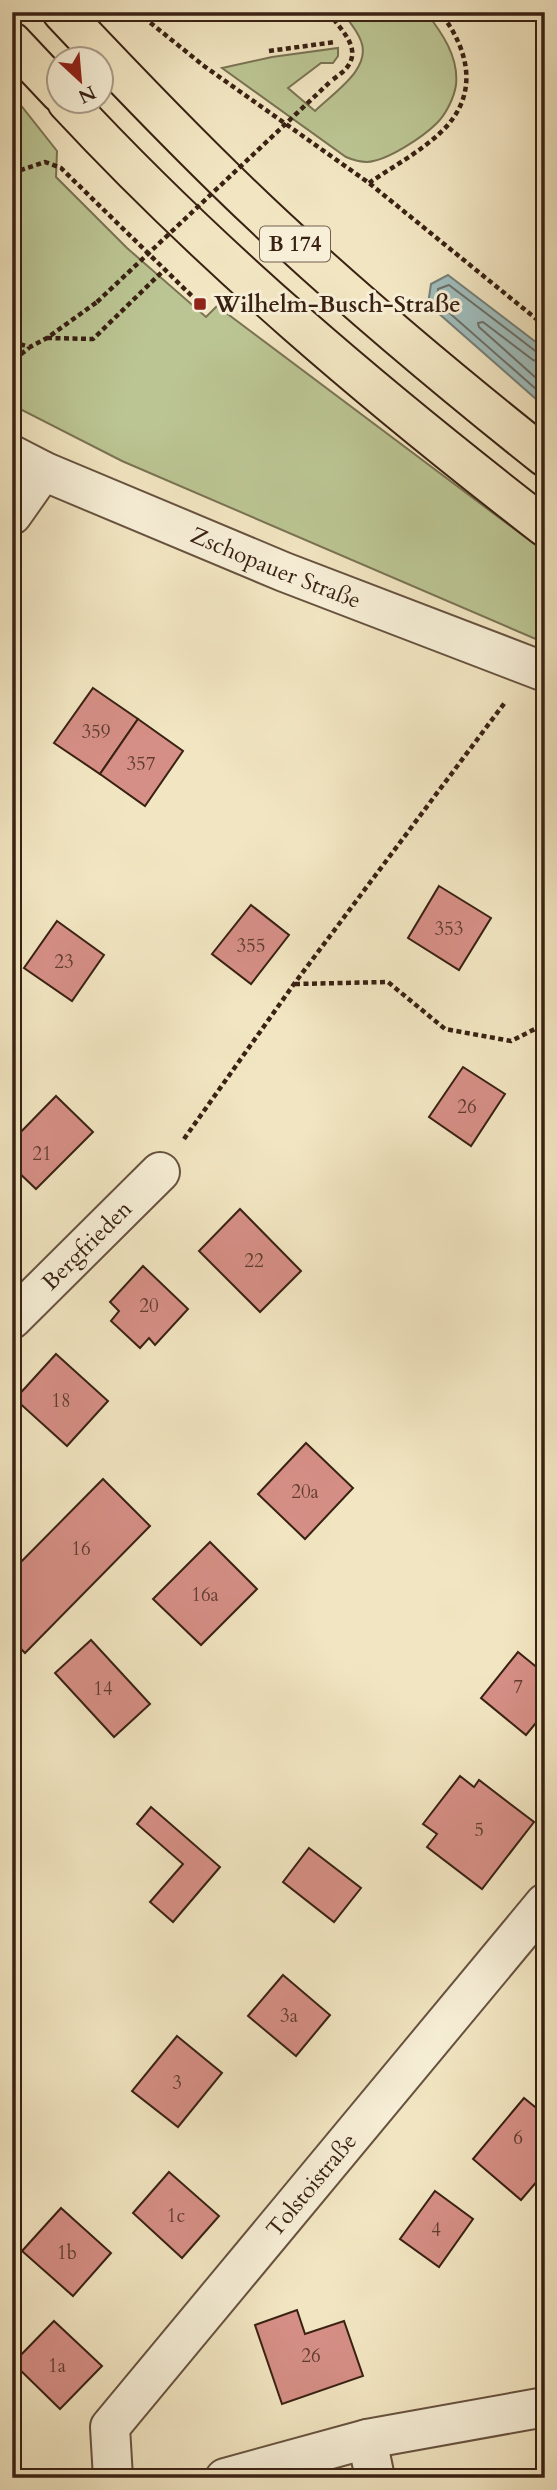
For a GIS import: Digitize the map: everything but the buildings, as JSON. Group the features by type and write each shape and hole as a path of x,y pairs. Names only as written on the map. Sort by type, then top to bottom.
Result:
{"highway":[{"name":"B 174","path":"62,12 159,115 260,214 439,370 545,457"},
{"path":"12,42 46,78"},
{"name":"B 174","path":"80,116 237,270 307,332 426,435 545,527"}],"street":[{"path":"12,515 28,463"},
{"name":"Zschopauer Straße","path":"28,463 284,572 538,669"},
{"name":"Bergfrieden","path":"12,1318 160,1172"},
{"name":"Tolstoistraße","path":"113,2478 110,2427 545,1903"},
{"path":"225,2478 367,2439 545,2407"},
{"path":"367,2439 375,2478"}],"path":[{"path":"137,12 204,66 369,183 545,326"},
{"path":"12,368 16,358 30,347 97,302 348,66 352,50 348,38 329,12"},
{"path":"369,183 440,133 458,112 466,90 467,65 459,43 440,12"},
{"path":"269,51 335,42"},
{"path":"12,173 45,162 61,167 200,304"},
{"path":"47,338 93,339 164,270"},
{"path":"12,342 30,347"},
{"path":"160,1172 294,984 538,669"},
{"path":"294,984 388,982 445,1029 511,1041 545,1024"}],"green space":[{"path":"342,12 426,12 443,37 455,65 455,90 440,119 414,141 375,161 362,162 346,157 222,68 272,57 338,48 338,56 333,63 321,63 288,88 315,111 349,80 361,61 361,41"},
{"path":"12,94 57,151 56,177 127,248 206,317 217,306 545,552 545,643 122,461 12,405"}],"water":[{"path":"448,275 545,349 545,407 428,304 431,284"}],"place":[{"name":"Wilhelm-Busch-Straße","path":"200,304"}]}
